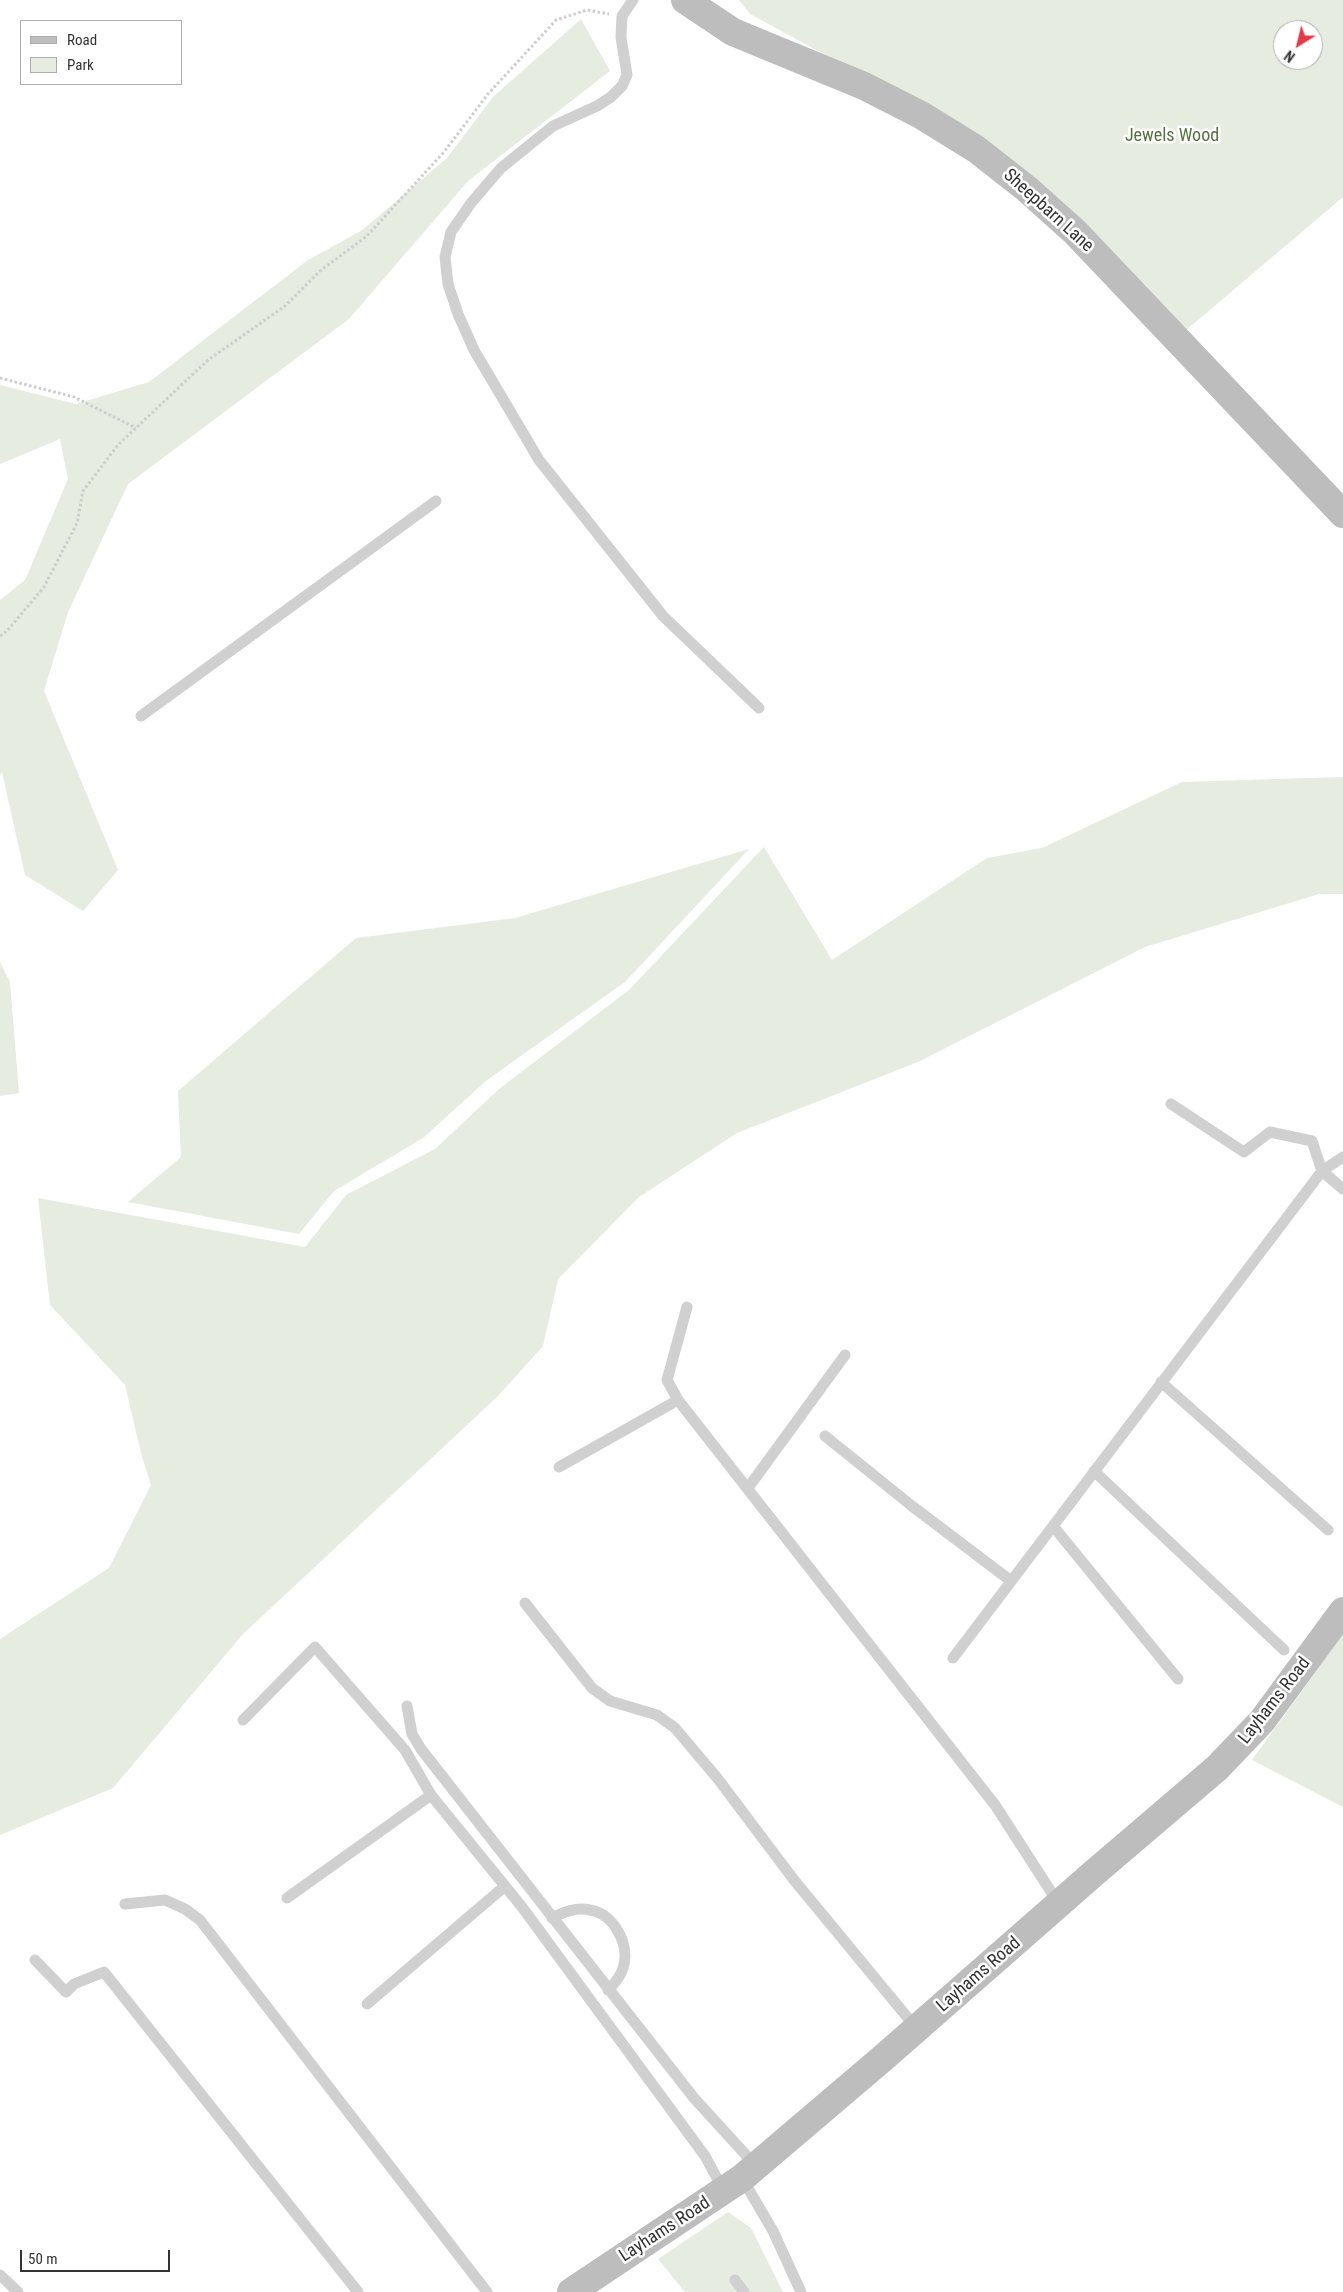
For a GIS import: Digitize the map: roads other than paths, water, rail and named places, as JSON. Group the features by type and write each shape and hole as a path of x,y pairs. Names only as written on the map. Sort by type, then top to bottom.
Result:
{"street":[{"name":"Sheepbarn Lane","path":"685,0 733,32 864,86 921,116 976,149 1027,189 1075,232 1343,514"},
{"name":"Layhams Road","path":"571,2292 740,2178 917,2029 1230,1757 1271,1708 1343,1611"}],"lane":[{"path":"633,0 622,16 620,37 627,75 622,86 611,97 597,106 553,126 501,168 471,202 451,232 445,257 448,284 458,314 474,350 539,460 663,616 759,708"},
{"path":"141,716 436,501"},
{"path":"1171,1104 1244,1152 1270,1132 1312,1141 1322,1171 1343,1189"},
{"path":"953,1658 1322,1171 1343,1157"},
{"path":"687,1307 667,1380 678,1400 995,1805 1059,1904"},
{"path":"748,1488 845,1355"},
{"path":"1161,1382 1328,1530"},
{"path":"559,1467 678,1400"},
{"path":"825,1436 912,1506 1011,1581"},
{"path":"1094,1471 1284,1650"},
{"path":"1052,1526 1178,1679"},
{"path":"525,1603 592,1688 610,1701 657,1715 675,1728 718,1779 794,1880 917,2029"},
{"path":"243,1720 315,1647 405,1750 431,1795 505,1886 656,2087 705,2156 740,2178"},
{"path":"407,1706 412,1734 421,1749 694,2098 740,2178 773,2230 801,2292"},
{"path":"287,1898 431,1795"},
{"path":"367,2004 505,1886"},
{"path":"125,1904 165,1900 185,1909 200,1920 488,2292"},
{"path":"552,1918 576,1909 592,1910 605,1916 616,1928 623,1941 626,1956 624,1968 608,1990"},
{"path":"35,1960 66,1992 74,1984 104,1972 358,2292"},
{"path":"0,2275 18,2292"},
{"path":"736,2280 744,2292"}],"park label":[{"name":"Jewels Wood","path":"1172,136"}]}
